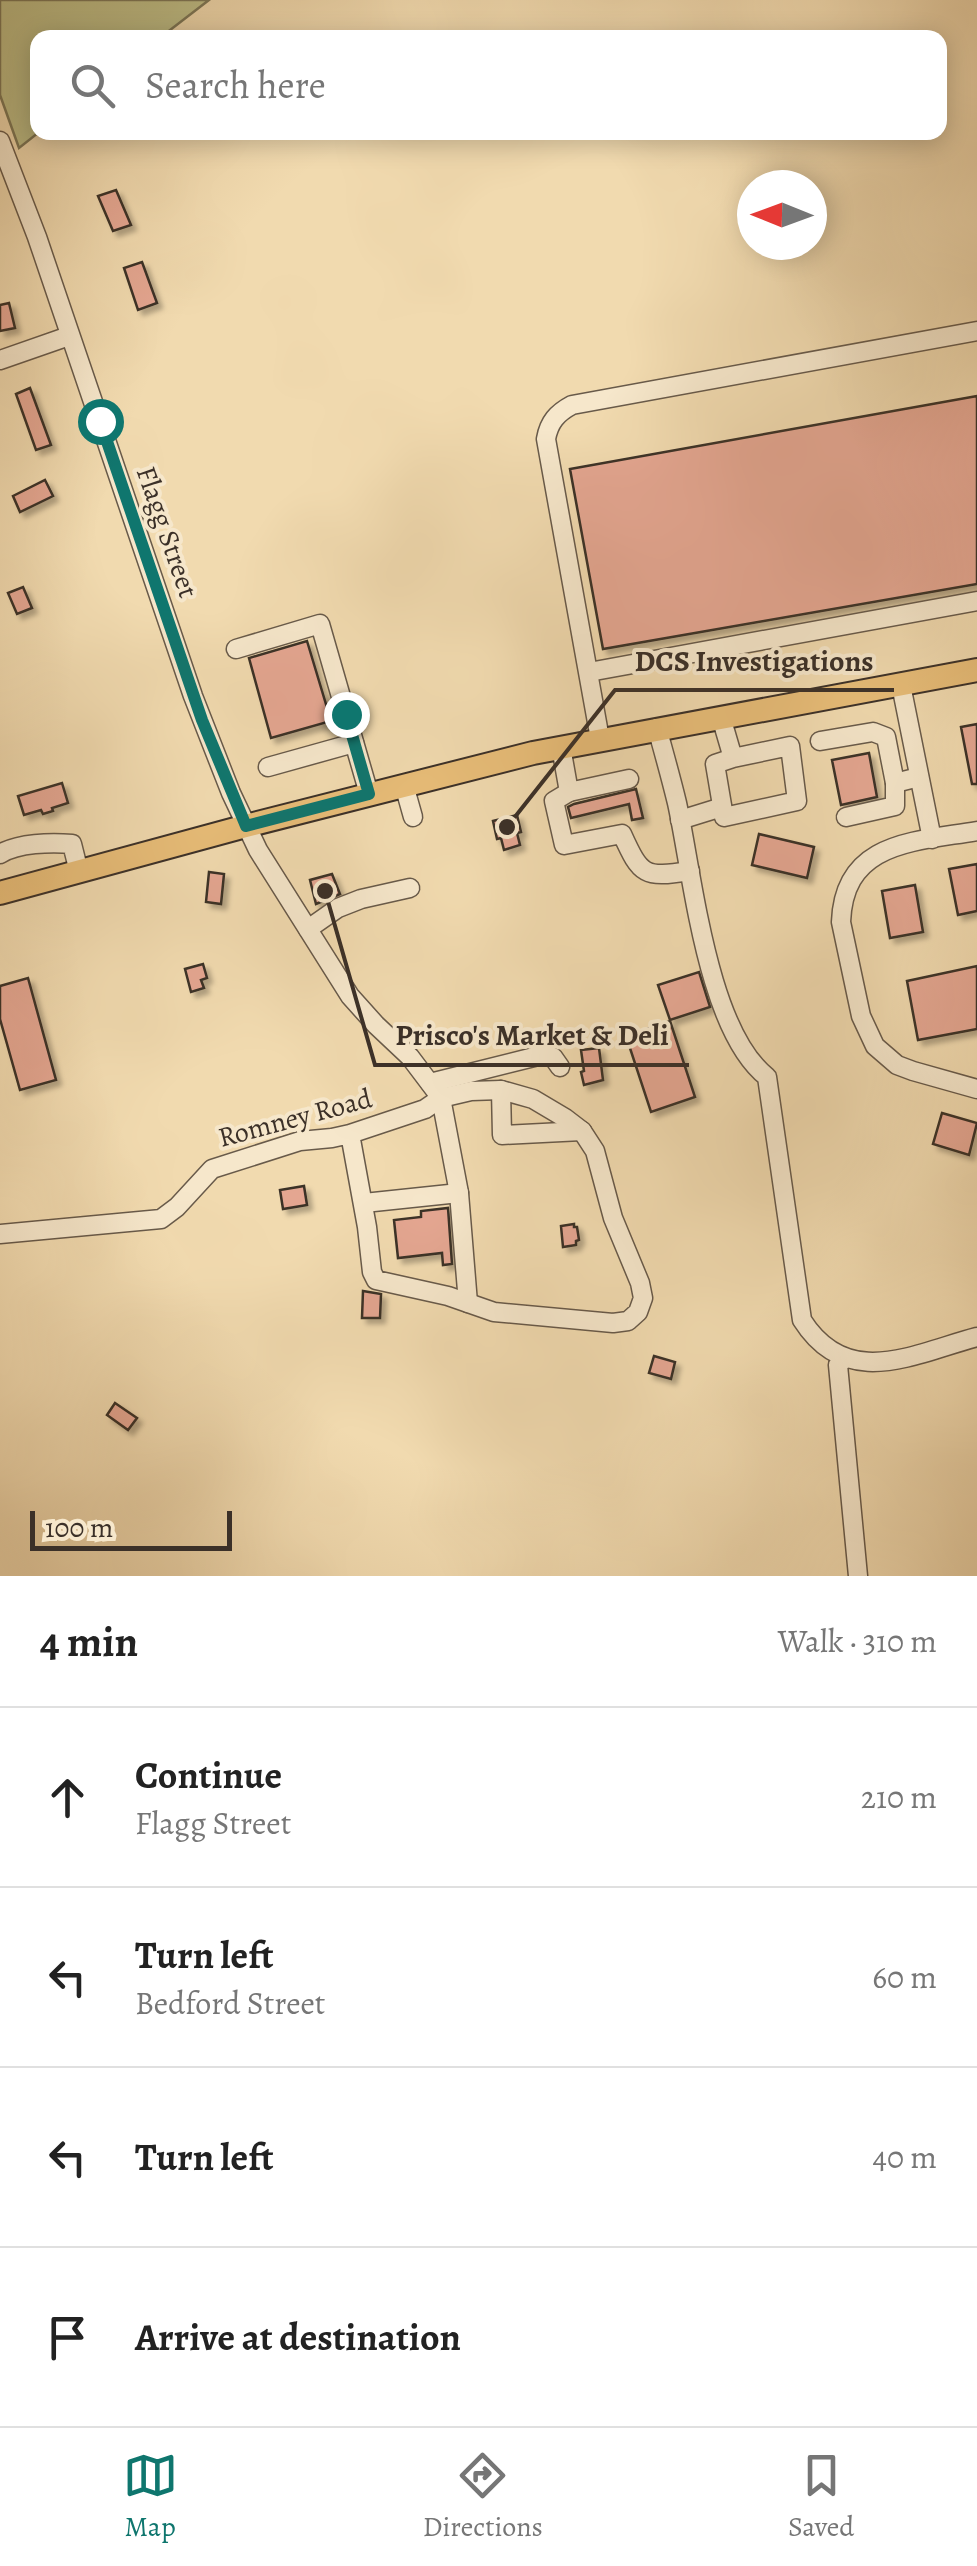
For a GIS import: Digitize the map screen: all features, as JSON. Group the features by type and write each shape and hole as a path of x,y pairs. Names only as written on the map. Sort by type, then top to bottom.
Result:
{"main road":[{"path":"0,894 246,826 561,747 977,670"}],"street":[{"name":"Flagg Street","path":"0,141 37,237 202,720 246,826"},
{"path":"600,739 546,440 552,421 561,410 977,331"},
{"path":"0,360 69,336"},
{"path":"589,672 977,602"},
{"path":"236,649 320,624 369,794"},
{"path":"901,685 932,839"},
{"path":"721,717 734,758"},
{"path":"657,728 715,983 731,1027 752,1066 767,1077 802,1320 809,1331 844,1359 861,1362 882,1363 977,1337"},
{"path":"820,742 874,732 886,737 896,782 895,806 846,818"},
{"path":"268,767 354,744"},
{"path":"790,746 797,801 724,817 715,764 734,758 790,746"},
{"path":"561,747 569,792"},
{"path":"896,782 920,777"},
{"path":"630,779 569,792 554,801 564,845 622,834 640,869 652,874 690,871"},
{"path":"404,785 412,817"},
{"path":"680,820 722,807"},
{"path":"246,826 277,883 350,996 410,1057 436,1090 459,1193 468,1303"},
{"path":"977,831 886,850 869,858 846,888 841,906 843,940 861,1016 875,1046 913,1072 977,1090"},
{"path":"0,854 8,849 72,844 79,872"},
{"path":"308,929 338,908 360,899 410,888"},
{"path":"436,1090 542,1055 553,1057 560,1067"},
{"name":"Romney Road","path":"0,1234 161,1219 212,1169 300,1141 350,1134 424,1109 436,1090 500,1090 533,1099 582,1130"},
{"path":"350,1134 376,1280 494,1312 628,1322 638,1312 642,1298 640,1283 613,1218 595,1151 582,1130 502,1135 500,1090"},
{"path":"364,1203 459,1193"},
{"path":"844,1359 838,1365 858,1576"}],"green space":[{"path":"0,0 209,0 170,30 30,30 30,139 19,148 0,95"}],"building":[{"path":"116,190 131,225 113,231 98,196"},
{"path":"142,262 157,303 138,310 124,268"},
{"path":"9,303 15,328 0,331 0,305"},
{"path":"30,388 51,445 36,450 16,394"},
{"path":"977,396 977,584 603,649 570,469"},
{"path":"45,480 53,496 20,512 13,496"},
{"path":"23,587 32,608 17,614 8,593"},
{"path":"307,641 331,721 271,738 249,658"},
{"path":"977,724 977,784 972,784 961,727"},
{"path":"869,753 877,797 841,805 832,760"},
{"path":"62,783 68,803 43,814 41,810 24,815 18,796"},
{"path":"636,789 643,818 632,820 629,804 571,818 568,807 574,804"},
{"path":"517,815 520,845 504,850 493,821"},
{"path":"759,834 814,847 807,878 752,865"},
{"path":"977,864 977,911 958,915 949,869"},
{"path":"209,872 224,874 221,904 206,902"},
{"path":"332,874 340,894 316,904 310,880"},
{"path":"915,885 923,932 890,938 882,891"},
{"path":"203,964 207,978 201,980 204,988 191,992 185,969"},
{"path":"977,966 977,1029 918,1040 907,981"},
{"path":"699,972 710,1007 670,1020 658,985"},
{"path":"28,978 56,1080 20,1090 0,1019 0,986"},
{"path":"670,1021 695,1097 651,1112 626,1036"},
{"path":"599,1048 603,1080 584,1085 581,1050"},
{"path":"942,1113 977,1123 969,1155 933,1144"},
{"path":"304,1186 307,1205 283,1209 280,1190"},
{"path":"448,1208 452,1264 443,1265 442,1253 398,1258 394,1220"},
{"path":"574,1224 579,1240 576,1245 563,1247 561,1226"},
{"path":"363,1291 381,1294 380,1318 362,1318"},
{"path":"654,1356 675,1362 671,1379 649,1373"},
{"path":"115,1403 137,1418 128,1430 107,1415"}],"place":[{"name":"DCS Investigations","path":"507,827"},
{"name":"Prisco's Market & Deli","path":"325,891"}],"route":[{"path":"100,421 202,720 246,826 369,794 346,714"}]}
